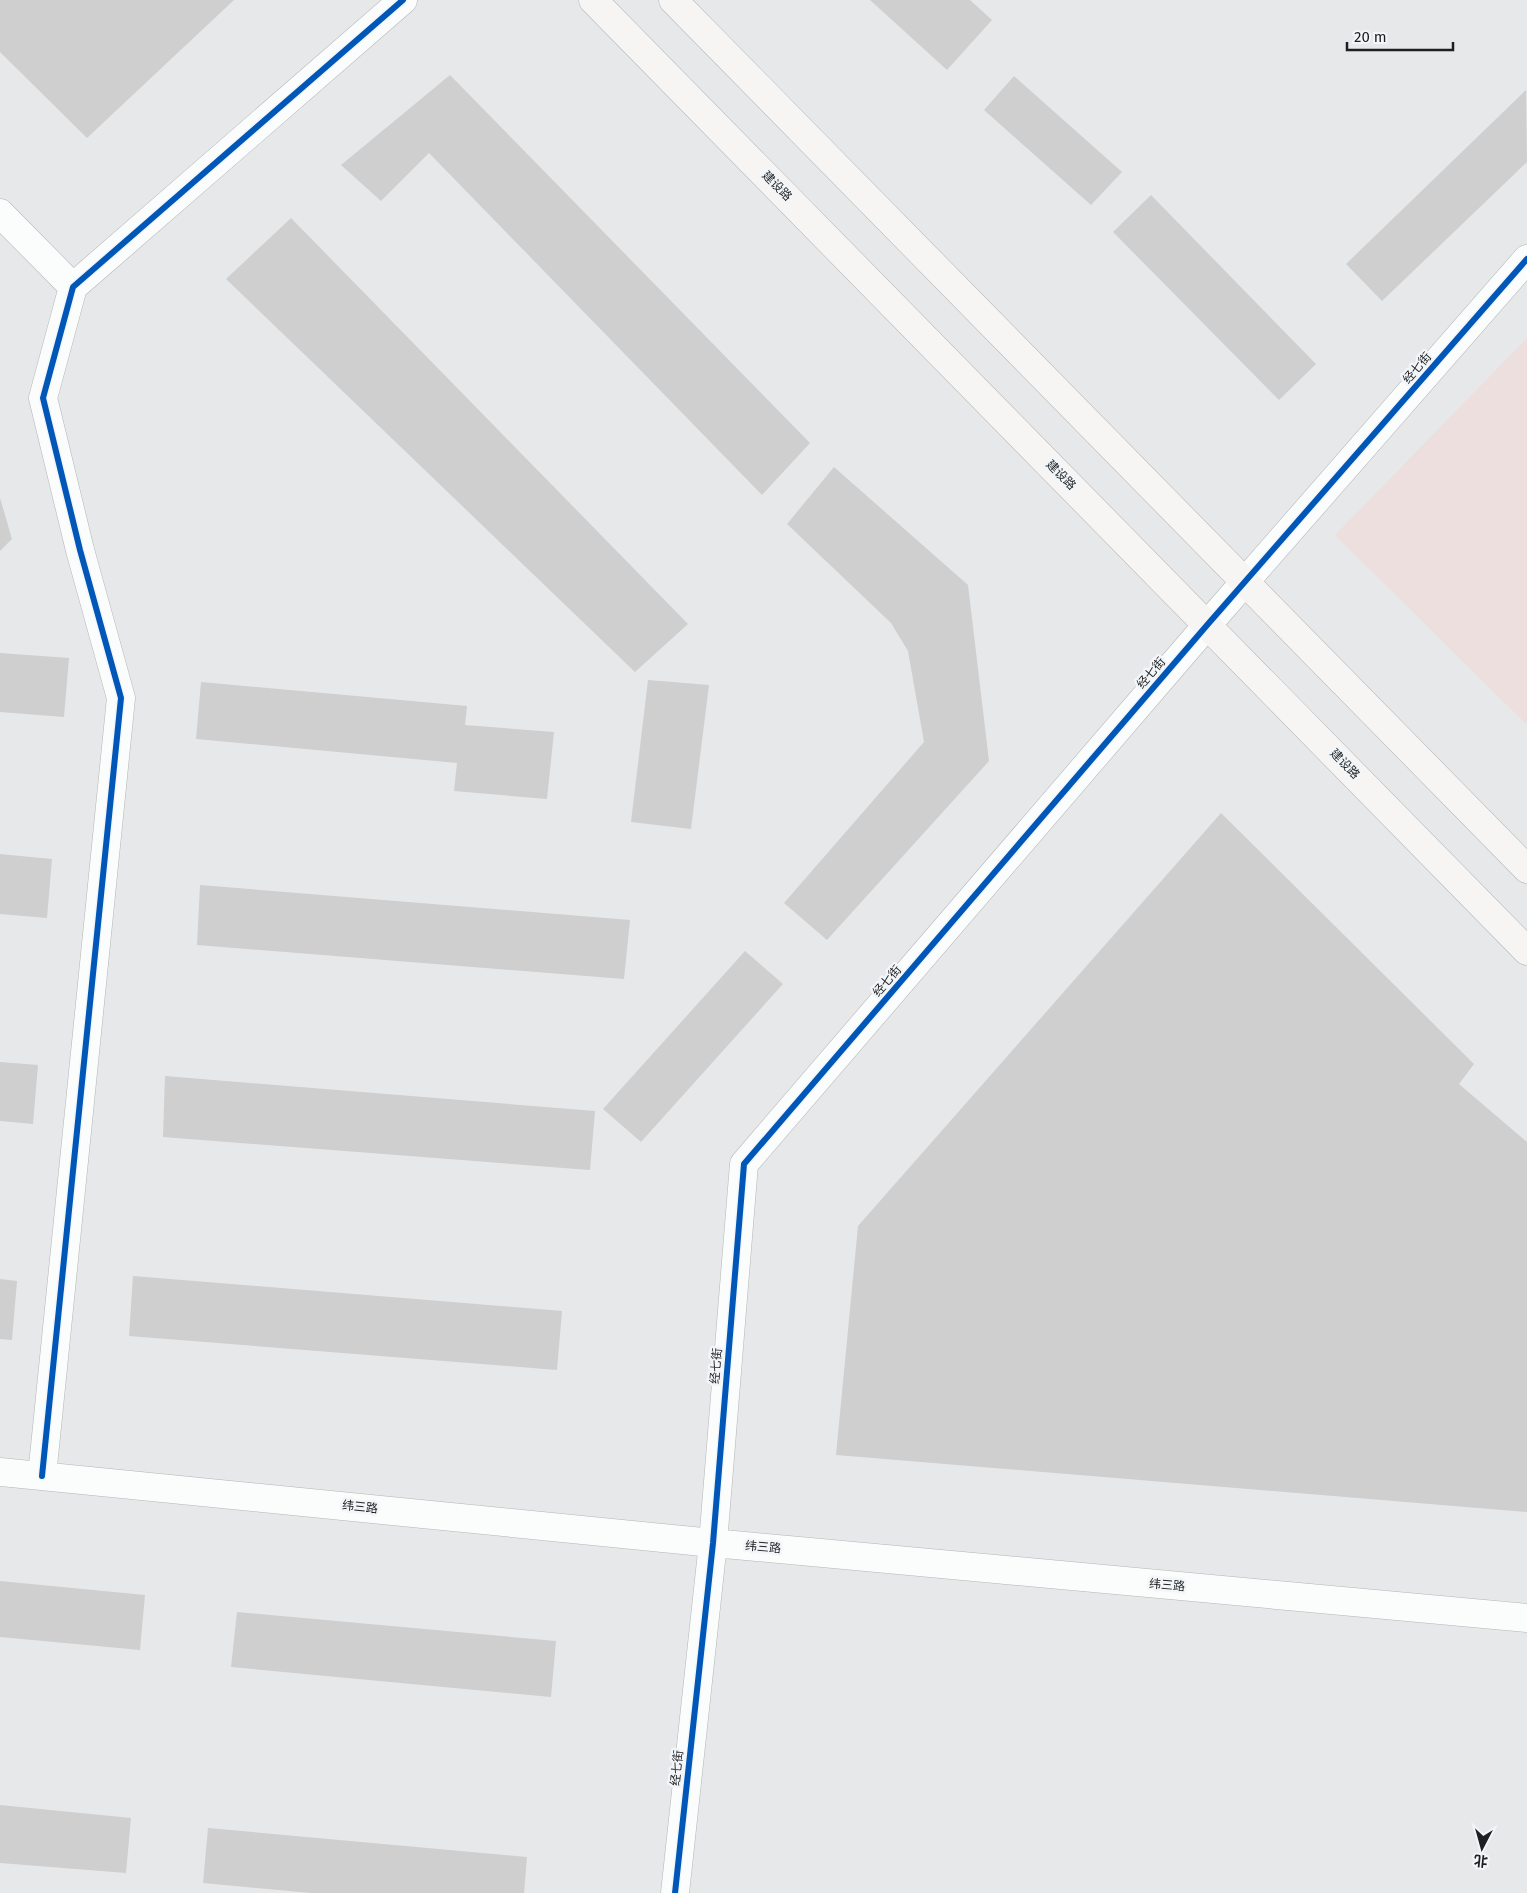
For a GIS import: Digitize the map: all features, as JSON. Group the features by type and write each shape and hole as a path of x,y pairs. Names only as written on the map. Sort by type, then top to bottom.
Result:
{"main road":[{"name":"建设路","path":"593,0 1208,624 1527,951"},
{"path":"673,0 1527,869"}],"street":[{"path":"42,1476 121,698 80,550 43,398 72,287 403,0"},
{"path":"0,213 72,287"},
{"name":"经七街","path":"675,1893 713,1543 744,1164 1244,582 1527,259"},
{"name":"纬三路","path":"0,1472 713,1543 1527,1618"}],"shaded area":[{"path":"1527,338 1527,725 1335,535"}],"building":[{"path":"0,0 234,0 87,138 0,52"},
{"path":"870,0 970,0 992,20 947,70"},
{"path":"450,75 810,443 762,495 429,153 381,201 341,165"},
{"path":"1014,76 1122,172 1091,205 984,110"},
{"path":"1526,90 1527,162 1382,301 1346,264"},
{"path":"1151,195 1316,364 1279,400 1113,232"},
{"path":"291,218 688,624 635,672 226,279"},
{"path":"834,467 968,585 989,761 827,940 784,903 924,742 908,651 891,623 787,524"},
{"path":"0,498 12,539 0,551"},
{"path":"0,653 69,658 64,717 0,712"},
{"path":"648,680 709,685 691,829 631,822"},
{"path":"201,682 467,706 465,725 554,732 547,799 454,791 457,763 196,739"},
{"path":"1221,813 1474,1064 1459,1084 1527,1142 1527,1512 836,1455 858,1226"},
{"path":"0,854 52,859 47,918 0,914"},
{"path":"200,885 630,920 624,979 197,945"},
{"path":"745,951 783,984 641,1142 603,1109"},
{"path":"0,1062 38,1065 33,1124 0,1121"},
{"path":"165,1076 595,1111 590,1170 163,1137"},
{"path":"133,1276 562,1311 557,1370 129,1336"},
{"path":"0,1279 17,1281 12,1340 0,1339"},
{"path":"0,1581 145,1595 140,1650 0,1637"},
{"path":"237,1612 556,1641 551,1697 231,1667"},
{"path":"0,1805 131,1818 126,1873 0,1863"},
{"path":"208,1828 527,1857 524,1893 311,1893 203,1883"}],"cycle path":[{"path":"42,1476 121,698 80,550 43,398 73,287 403,0"},
{"path":"675,1893 713,1543 744,1164 1208,624 1527,259"}]}
